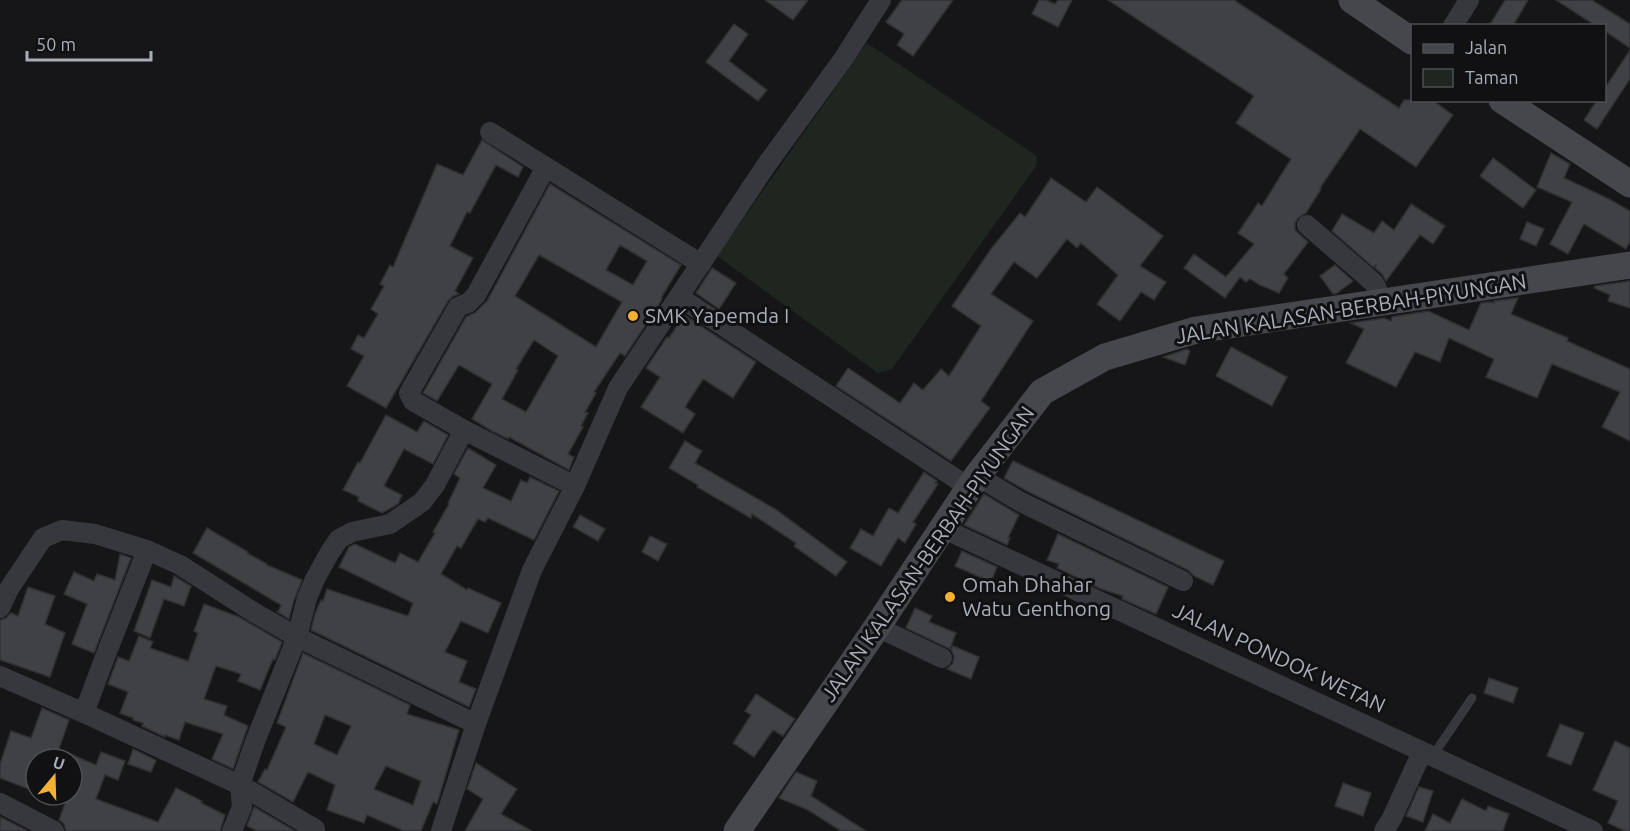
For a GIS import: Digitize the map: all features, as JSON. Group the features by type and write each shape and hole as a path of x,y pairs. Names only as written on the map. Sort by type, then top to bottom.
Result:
{"street":[{"path":"441,831 476,724 532,570 575,486 618,388 765,167 844,58 881,0"},
{"path":"1352,0 1411,39"},
{"path":"1454,24 1470,0"},
{"path":"1505,102 1630,184"},
{"path":"490,132 701,264"},
{"path":"546,167 476,295 459,308 409,393 416,403 464,430 575,486"},
{"path":"1307,225 1374,283 1379,303"},
{"name":"JALAN KALASAN-BERBAH-PIYUNGAN","path":"737,831 974,482 1042,392 1105,357 1196,330 1630,265"},
{"path":"679,297 974,482 1021,502 1184,581"},
{"path":"232,831 242,807 240,785 256,739 297,637 307,598 330,552 339,539 352,532 390,524 422,502 435,485 464,430"},
{"name":"JALAN PONDOK WETAN","path":"944,529 1427,754 1573,827 1593,831"},
{"path":"0,608 9,589 43,538 62,530 95,534 147,550 180,565 297,637 476,724"},
{"path":"84,713 147,550"},
{"path":"877,627 942,658"},
{"path":"0,676 240,785 317,830"},
{"path":"1384,831 1427,754"},
{"path":"0,803 42,828"}],"lane":[{"path":"1427,754 1472,698"}],"green space":[{"path":"867,43 1037,156 1036,166 892,369 878,373 717,256"}],"building":[{"path":"765,0 808,0 793,20"},
{"path":"902,0 953,0 913,56 897,45 904,34 886,22"},
{"path":"1039,0 1055,4 1058,0 1072,0 1058,27 1032,14"},
{"path":"1108,0 1234,0 1399,108 1404,100 1435,102 1453,115 1416,167 1360,129 1306,213 1295,223 1295,230 1308,242 1284,274 1288,278 1279,293 1250,279 1246,282 1240,277 1225,298 1184,268 1194,254 1226,277 1254,244 1238,233 1258,203 1262,206 1291,159 1236,123 1254,96"},
{"path":"1505,0 1528,0 1514,24 1490,24"},
{"path":"1556,0 1592,0 1630,24 1630,48 1606,32 1606,24 1593,24"},
{"path":"734,24 748,34 729,61 767,90 758,101 706,62"},
{"path":"1630,50 1630,79 1597,129 1584,120 1596,102 1606,102 1606,86"},
{"path":"482,140 523,167 518,177 496,165 470,213 467,212 450,246 473,258 455,291 459,294 448,301 386,408 347,386 364,356 351,349 358,335 364,338 378,314 371,309 384,286 380,284 390,265 393,267 437,164 463,175"},
{"path":"1551,153 1570,164 1564,178 1630,211 1630,241 1626,249 1584,224 1568,254 1550,244 1572,202 1537,187"},
{"path":"1493,158 1536,190 1523,208 1480,176"},
{"path":"1051,178 1086,202 1097,187 1163,236 1140,266 1166,282 1154,300 1141,292 1120,321 1097,304 1118,275 1081,243 1077,248 1067,239 1037,278 1014,262 991,294 1033,321 981,401 990,408 951,461 836,386 848,368 900,403 914,383 923,390 941,369 949,376 981,326 952,306 991,249 1020,213 1025,217"},
{"path":"550,184 681,265 658,306 625,356 620,353 594,392 596,393 585,412 588,413 581,426 583,427 568,454 574,457 569,470 472,419 492,384 459,365 437,401 423,393 466,317 476,312 487,301","holes":["620,245 647,261 633,285 606,270","539,255 622,302 596,347 515,296","534,340 558,356 526,412 502,399 518,370 516,369"]},
{"path":"1411,204 1445,226 1433,244 1420,235 1386,281 1375,268 1376,265 1373,267 1332,231 1342,214 1374,233 1382,221 1394,230"},
{"path":"1527,222 1544,229 1536,246 1520,239"},
{"path":"1335,265 1353,281 1333,294 1320,276"},
{"path":"712,268 736,283 719,309 696,293"},
{"path":"1630,281 1630,308 1608,301 1610,295 1594,288 1595,286"},
{"path":"1518,298 1511,314 1568,338 1567,341 1630,369 1630,441 1602,427 1620,392 1552,364 1537,398 1486,377 1494,359 1449,338 1440,362 1415,352 1396,387 1346,363 1364,329 1351,323 1384,318 1391,321 1392,317 1428,311 1469,330 1481,303"},
{"path":"684,315 756,362 733,398 703,379 685,407 695,414 683,433 641,407 660,377 646,368"},
{"path":"1231,347 1287,377 1272,406 1216,376"},
{"path":"1187,349 1190,351 1185,365 1163,357"},
{"path":"386,415 417,432 424,421 448,435 433,464 404,449 384,486 402,495 398,504 382,513 358,501 359,497 343,490"},
{"path":"685,441 702,451 695,463 775,509 847,562 836,576 794,546 796,543 752,514 751,518 669,468"},
{"path":"468,448 496,465 483,488 511,501 521,480 527,483 530,477 559,491 534,540 488,518 485,522 478,519 461,548 457,546 441,574 467,590 468,588 501,603 488,633 461,621 445,652 467,661 459,682 476,689 469,707 311,630 315,614 327,589 408,616 413,603 339,567 349,547 355,544 395,563 400,553 418,562 449,504 460,478 454,474"},
{"path":"1013,461 1224,561 1213,585 1194,576 1188,570 1004,478"},
{"path":"924,472 938,484 913,522 916,524 905,543 898,538 881,566 850,548 861,529 873,536 889,508 898,513"},
{"path":"984,494 1019,515 1007,545 964,525"},
{"path":"580,515 605,529 598,541 573,527"},
{"path":"207,528 267,565 302,580 289,619 276,611 278,612 281,605 193,553"},
{"path":"1058,534 1168,587 1156,614 1122,599 1123,596 1101,589 1057,568 1059,564 1047,560"},
{"path":"650,536 667,544 658,561 642,552"},
{"path":"962,551 997,567 991,582 955,566"},
{"path":"120,554 131,558 94,653 72,644 87,604 64,594 74,572 94,581 97,574 115,580"},
{"path":"174,576 191,586 184,606 164,599 150,638 134,631 152,580 171,587"},
{"path":"28,587 55,596 45,624 65,633 50,677 0,660 0,620 11,613 18,616"},
{"path":"204,604 239,617 282,642 260,690 238,681 241,674 216,666 204,699 227,706 224,715 248,726 233,769 212,759 223,734 185,722 179,740 165,735 165,737 142,726 143,723 120,713 128,692 108,684 118,657 129,661 139,636 153,642 150,648 188,661 198,633 194,631"},
{"path":"915,608 932,616 929,622 956,633 950,649 906,628"},
{"path":"953,646 979,657 971,679 947,669 953,663 954,656 951,650"},
{"path":"303,653 410,705 407,714 459,730 437,804 433,802 421,831 404,831 367,815 364,823 327,810 335,785 308,772 293,802 258,782 265,769 267,770 286,727 277,723","holes":["325,715 351,726 337,755 314,744","386,766 421,781 413,805 374,789"]},
{"path":"1489,678 1518,688 1513,703 1484,693"},
{"path":"756,694 795,719 783,736 773,730 754,757 733,743 751,715 745,711"},
{"path":"42,708 69,720 60,747 24,747 24,787 0,778 0,764 11,731 31,738"},
{"path":"1560,724 1584,733 1571,765 1547,756"},
{"path":"1615,741 1630,748 1630,831 1608,823 1618,801 1593,790"},
{"path":"133,749 156,760 151,772 128,764"},
{"path":"101,752 125,761 118,780 105,775 96,799 158,822 176,788 225,815 220,831 66,831 64,824 59,820 64,807 84,807 84,760 96,765"},
{"path":"476,763 517,789 501,814 532,831 465,831 483,799 467,789"},
{"path":"796,772 817,781 811,796 866,831 841,831 808,810 779,798"},
{"path":"1343,783 1371,793 1363,816 1335,806"},
{"path":"1419,787 1433,791 1423,822 1406,816"},
{"path":"1462,799 1486,811 1488,806 1509,814 1503,831 1425,831 1433,814 1450,823"},
{"path":"254,807 295,831 257,831 247,826"},
{"path":"0,817 28,831 0,831"}],"place":[{"name":"SMK Yapemda I","path":"633,316"},
{"name":"Omah Dhahar Watu Genthong","path":"950,597"}]}
